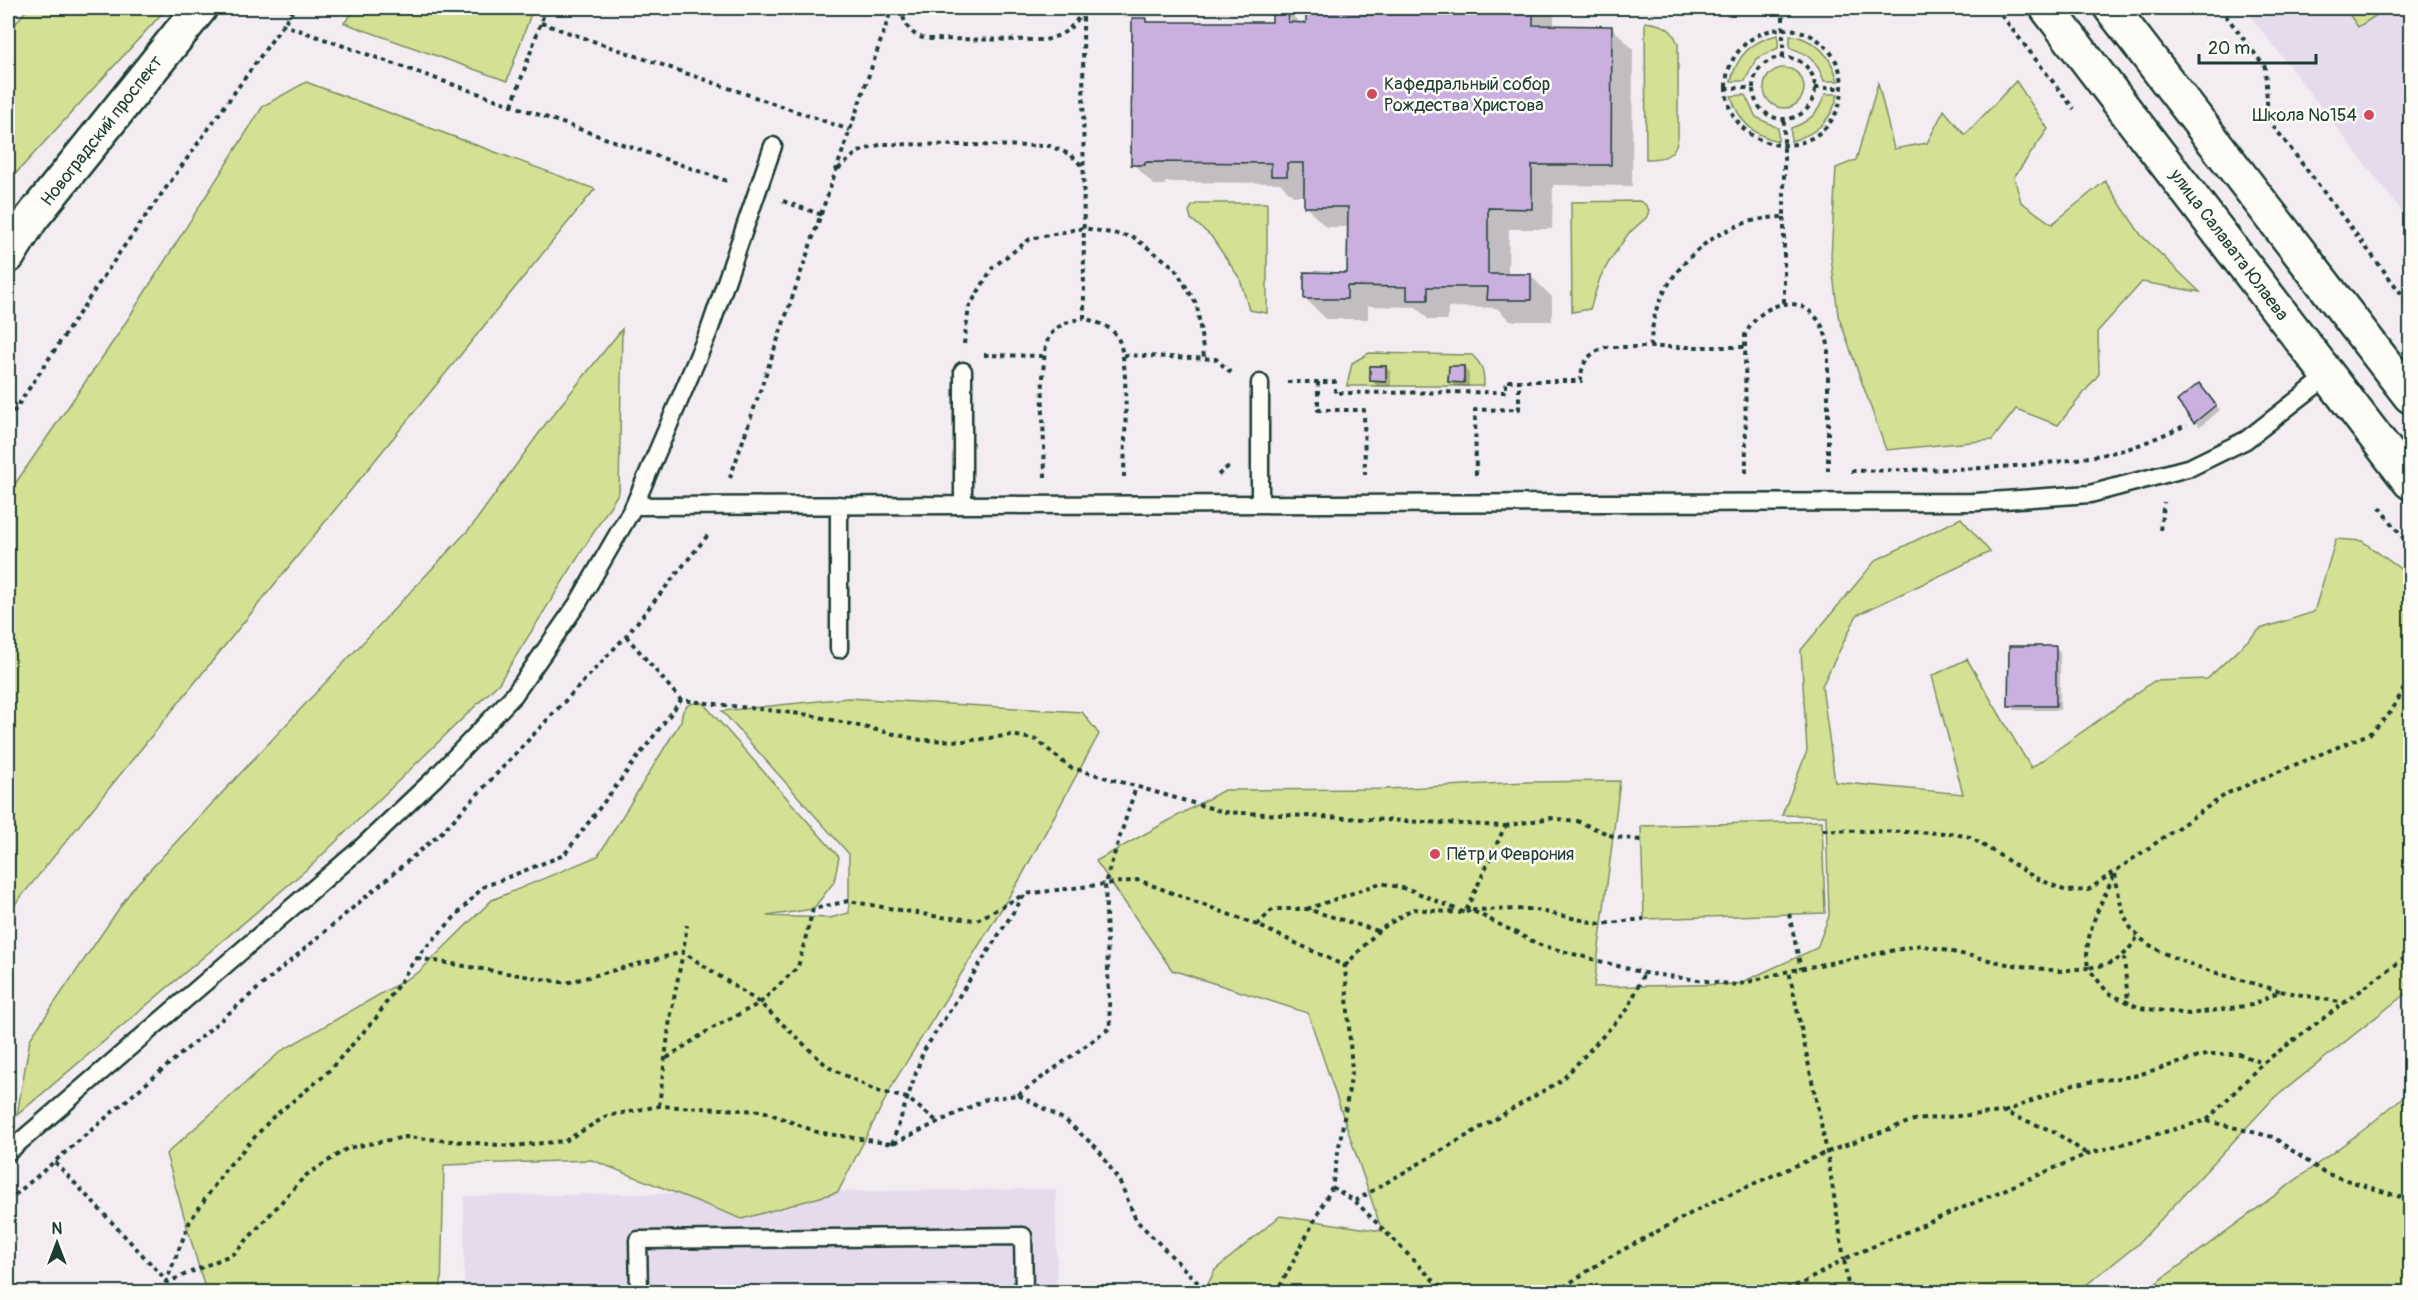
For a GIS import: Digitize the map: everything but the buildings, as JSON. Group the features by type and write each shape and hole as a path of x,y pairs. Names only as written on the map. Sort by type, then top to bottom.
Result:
{"main road":[{"name":"Новоградский проспект","path":"8,256 32,219 200,8"},
{"name":"улица Салавата Юлаева","path":"2047,8 2410,482"},
{"path":"2111,8 2410,396"}],"lane":[{"path":"8,1152 362,848 435,778 513,695 578,603 634,506 709,331 773,146"},
{"path":"963,372 963,505"},
{"path":"634,506 1976,502 2090,494 2191,467 2246,440 2329,375"},
{"path":"1260,382 1260,504"},
{"path":"839,505 839,649"},
{"path":"639,1293 638,1240 1023,1236 1024,1293"}],"path":[{"path":"8,420 120,252 281,24 295,8"},
{"path":"512,105 546,8"},
{"path":"901,8 908,29 917,37 1045,40 1056,37 1073,27 1083,9"},
{"path":"1783,57 1784,8"},
{"path":"2220,8 2265,67 2268,119 2410,305"},
{"path":"1083,9 1084,318"},
{"path":"541,23 850,130"},
{"path":"281,24 822,215"},
{"path":"1784,29 1802,31 1818,40 1831,53 1840,70 1842,88 1840,106 1831,122 1818,135 1801,143 1783,146 1765,143 1749,135 1736,122 1728,106 1725,88 1727,70 1736,53 1749,40 1765,31 1784,29"},
{"path":"1783,57 1795,59 1805,66 1812,76 1815,88 1806,110 1784,119 1761,110 1752,88 1761,66 1771,59 1783,57"},
{"path":"1725,88 1752,88"},
{"path":"1815,88 1842,88"},
{"path":"1784,119 1784,304"},
{"path":"837,169 858,153 882,144 1050,146 1071,155 1083,167"},
{"path":"1650,346 1657,307 1670,281 1690,256 1717,235 1750,220 1784,217"},
{"path":"963,372 969,307 993,267 1030,239 1083,228 1133,237 1174,267 1197,305 1204,357 1124,355"},
{"path":"1746,472 1745,334 1750,324 1763,312 1784,304 1800,306 1814,312 1825,327 1828,345 1828,471"},
{"path":"1045,478 1043,356 1049,335 1064,323 1084,318 1103,324 1116,334 1124,355 1124,477"},
{"path":"1260,382 1335,382 1335,393 1506,392 1506,381 1581,381 1581,368 1587,357 1606,347 1744,347"},
{"path":"963,354 1043,356"},
{"path":"1476,474 1475,410 1519,409 1519,381"},
{"path":"1318,382 1318,410 1364,410 1365,476"},
{"path":"1816,471 1979,469 2044,464 2117,452 2187,425"},
{"path":"1734,473 1758,472"},
{"path":"1465,475 1488,474"},
{"path":"1215,477 1260,476"},
{"path":"1353,476 1376,476"},
{"path":"1112,477 1135,477"},
{"path":"1033,478 1056,478"},
{"path":"626,636 681,700 810,715 921,740 966,741 1012,735 1037,740 1069,767 1224,812 1505,826 1550,818 1577,821 1615,837 1641,840"},
{"path":"1823,830 1949,833 1970,837 2034,877 2066,891 2088,890 2115,874 2228,793 2371,733 2391,712 2407,683 2410,669"},
{"path":"162,1293 190,1221 225,1170 273,1117 325,1075 376,1018 416,958 483,887 564,855 681,700"},
{"path":"168,1282 235,1253 305,1176 348,1148 405,1137 511,1146 565,1141 607,1116 659,1106 764,1112 817,1132 892,1144 987,1099 1018,1095 1110,1029 1105,883 1136,788"},
{"path":"1465,913 1505,826"},
{"path":"2115,874 2121,909 2138,936 2199,968 2280,991 2345,1003"},
{"path":"2115,874 2095,914 2085,950 2088,968 2108,993 2140,1008 2189,1014 2252,1005 2280,991"},
{"path":"666,1058 709,1030 760,1003 798,967 813,909 848,901 940,917 977,920 1025,894 1138,880 1257,925 1345,966"},
{"path":"1307,909 1381,883 1411,890 1465,913"},
{"path":"892,1144 923,1052 1025,894"},
{"path":"1257,925 1273,909 1307,909 1378,931"},
{"path":"1277,1293 1332,1187 1352,1072 1345,966 1378,931 1412,909 1465,913 1471,910 1531,909 1600,924 1644,919"},
{"path":"1471,910 1540,945 1644,973 1737,985 1789,971 1921,945 2007,964 2059,971 2088,968 2109,964 2124,957 2138,936"},
{"path":"1789,914 1801,969"},
{"path":"659,1106 670,1019 687,926"},
{"path":"416,958 566,983 683,952 760,1003 828,1067 877,1091 907,1098 938,1122"},
{"path":"1778,1293 1805,1282 1844,1258 2087,1154 2207,1120 2263,1064 2410,954"},
{"path":"2124,957 2128,1003"},
{"path":"1789,971 1827,1152 1849,1293"},
{"path":"1355,1201 1562,1080 1628,1009 1644,973"},
{"path":"1556,1293 1606,1258 1712,1202 1827,1152 1914,1120 2003,1112 2074,1084 2134,1076 2209,1054 2239,1054 2263,1064"},
{"path":"1018,1095 1065,1120 1098,1149 1120,1184 1136,1220 1207,1293"},
{"path":"2003,1112 2053,1131 2087,1154"},
{"path":"2207,1120 2273,1137 2324,1173 2410,1200"},
{"path":"55,1162 168,1282"},
{"path":"1332,1187 1355,1201 1439,1286 1443,1293"},
{"path":"1439,1286 1453,1293"}],"shaded area":[{"name":"Школа №154","path":"2244,8 2410,8 2410,222"},
{"path":"1056,1189 1057,1292 464,1292 464,1196"}],"green space":[{"path":"28,8 167,8 8,182 8,33"},
{"path":"357,8 533,8 507,81 344,23"},
{"path":"2345,8 2388,8 2358,27"},
{"path":"1645,22 1666,27 1678,44 1678,138 1671,153 1652,159 1646,159"},
{"path":"1778,35 1778,48 1756,59 1745,81 1731,81 1737,64 1747,50 1769,37"},
{"path":"1790,35 1800,37 1822,50 1838,81 1824,81 1812,60 1790,48"},
{"path":"1784,68 1792,69 1798,74 1803,80 1803,96 1798,102 1792,107 1784,108 1776,107 1770,102 1765,96 1764,88 1765,80 1770,74 1776,69"},
{"path":"2016,81 2048,129 2014,177 2021,202 2052,224 2105,181 2141,235 2200,292 2142,282 2098,331 2099,374 2058,425 2016,409 1992,440 1886,450 1838,315 1831,257 1836,168 1856,160 1878,83 1894,149 1927,143 1944,110 1965,135"},
{"path":"306,82 595,189 8,913 8,494 119,333 263,106"},
{"path":"1825,94 1838,94 1827,119 1815,130 1791,141 1791,128 1812,116 1820,106"},
{"path":"1745,95 1756,117 1778,128 1778,141 1754,131 1743,120 1731,96"},
{"path":"1639,201 1649,210 1647,217 1628,234 1609,262 1600,278 1590,309 1572,312 1571,202"},
{"path":"1199,203 1267,203 1267,313 1249,310 1240,279 1211,236 1191,219 1189,211 1192,206"},
{"path":"622,329 619,492 499,683 313,864 17,1115 30,1039 133,888 472,526 547,422"},
{"path":"1369,353 1472,355 1482,369 1484,386 1347,386 1352,363","holes":["1371,366 1386,366 1386,382 1370,381","1464,366 1464,382 1448,382 1449,367"]},
{"path":"1961,518 1990,552 1857,615 1822,686 1835,782 1963,794 1932,676 1967,659 2031,768 2154,681 2207,679 2260,629 2314,612 2336,539 2362,541 2410,576 2410,990 2272,1100 2137,1245 2077,1292 1204,1292 1215,1270 1280,1216 1382,1231 1308,1013 1172,970 1096,861 1224,790 1386,789 1526,782 1620,781 1594,987 1738,984 1817,948 1829,916 1826,816 1782,815 1807,751 1801,650 1876,560"},
{"path":"848,698 1082,712 1099,734 1020,879 894,1082 838,1192 742,1219 592,1160 444,1165 441,1292 206,1292 166,1154 281,1051 419,972 492,900 598,856 681,721 684,709 690,704 703,703 839,857 834,882 813,909 767,916 830,918 849,913 849,854 722,711"},
{"path":"1822,821 1825,913 1644,919 1641,826"},
{"path":"2410,1091 2410,1292 2297,1292 2248,1289 2230,1292 2144,1292 2366,1128"}],"place":[{"name":"Кафедральный собор Рождества Христова","path":"1372,94"},
{"name":"Школа №154","path":"2369,115"},
{"name":"Пётр и Феврония","path":"1435,854"}]}
